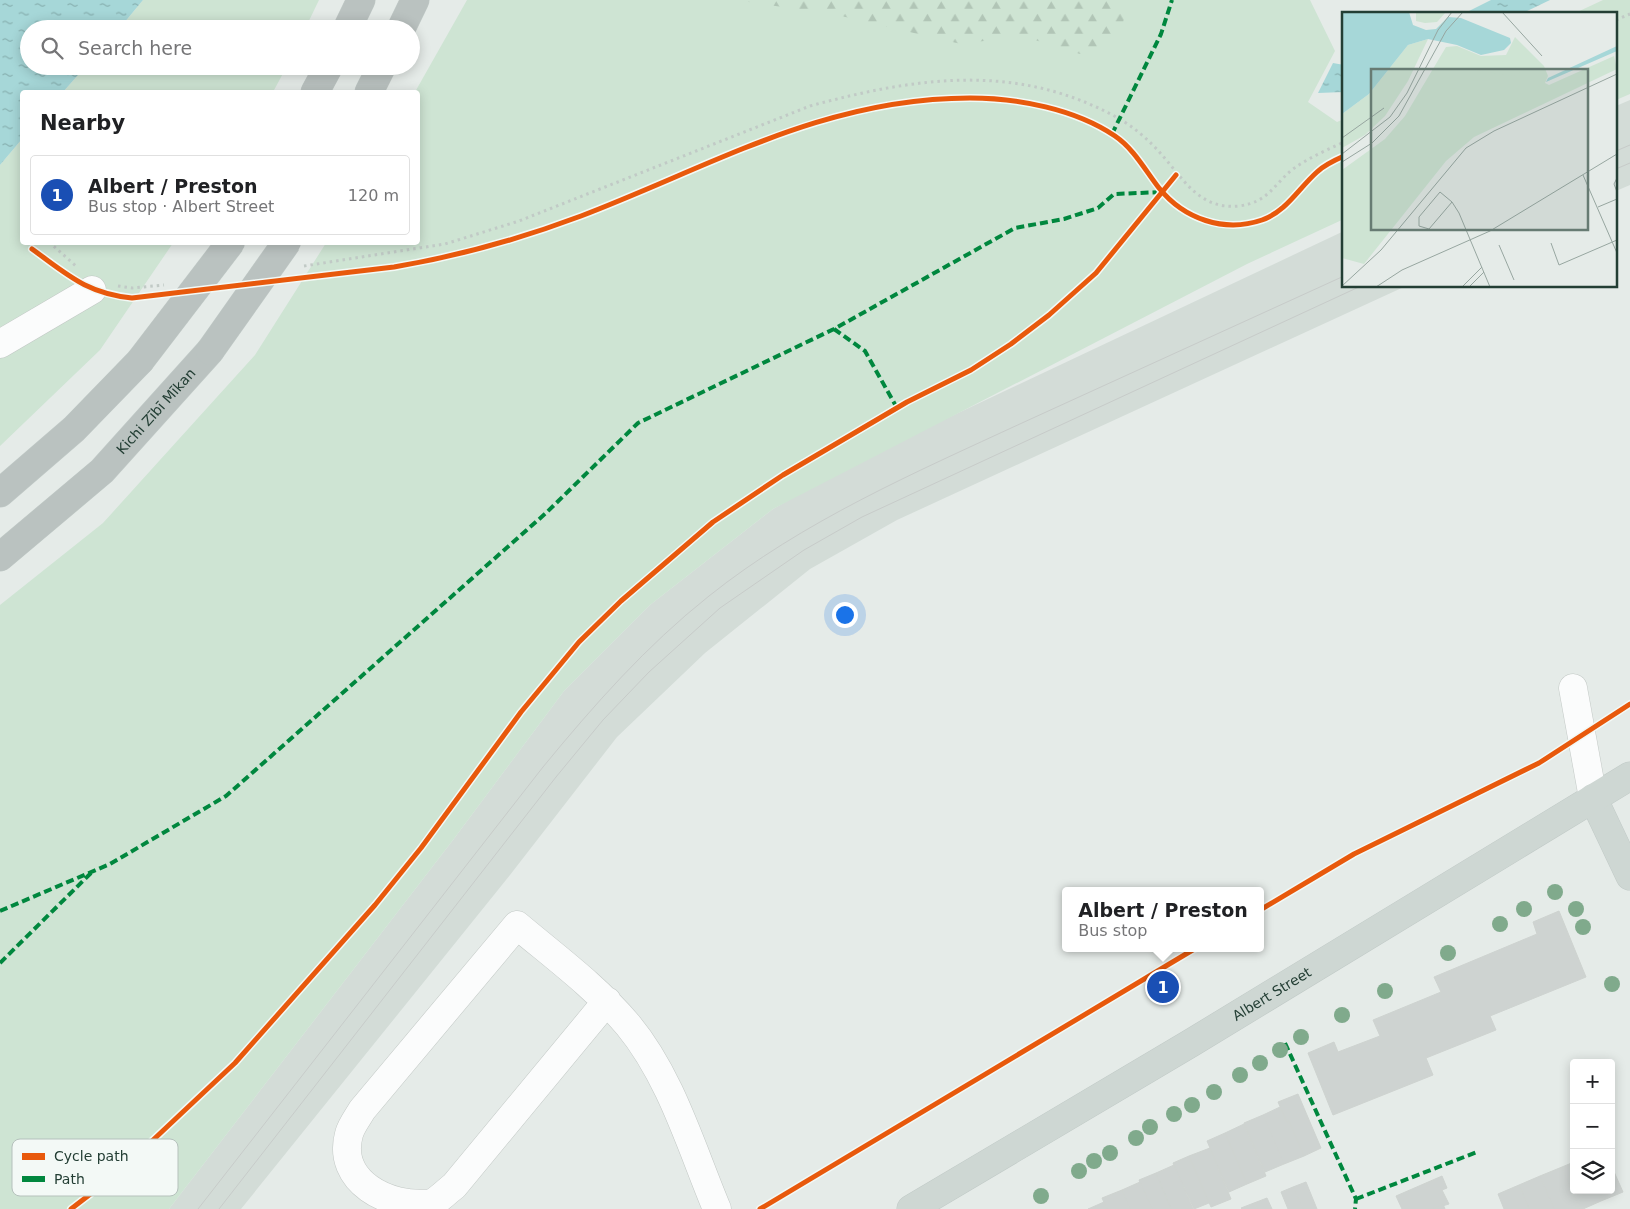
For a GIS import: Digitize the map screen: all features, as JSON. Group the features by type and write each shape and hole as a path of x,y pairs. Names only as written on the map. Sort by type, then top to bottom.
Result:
{"highway":[{"path":"351,20 361,0"},
{"path":"405,20 415,0"},
{"path":"316,90 324,75"},
{"path":"370,90 378,75"},
{"path":"0,493 74,428 140,361 229,245"},
{"name":"Kichi Zībī Mīkan","path":"0,557 102,471 210,351 290,255"}],"main road":[{"name":"Albert Street","path":"911,1209 1191,1044 1630,776"},
{"path":"1593,798 1630,876"}],"lane":[{"path":"0,344 95,282"},
{"path":"1574,688 1593,798"},
{"path":"607,1001 454,1186 432,1203 402,1209 379,1202 357,1182 347,1160 349,1134 362,1110 517,925 607,1001 643,1046 663,1079 717,1209"}],"path":[{"path":"1618,19 1630,14"},
{"path":"290,255 444,244 520,221 810,106 860,92 900,85 974,79 998,80 1060,92 1120,119 1142,135 1162,155 1188,188 1213,204 1225,206 1238,206 1262,199 1295,167 1342,143"},
{"path":"52,245 95,282 132,288 172,284"},
{"path":"1610,718 1629,704"}],"shaded area":[{"path":"1630,100 1630,185 1618,190 1618,105"},
{"path":"1342,232 1342,288 1402,288 897,520 810,569 705,653 617,737 510,875 241,1209 169,1209 453,840 564,691 650,605 773,509 865,457"}],"green space":[{"path":"143,0 319,0 309,20 126,20"},
{"path":"467,0 1310,0 1335,51 1308,102 1337,122 1342,120 1342,220 1247,264 773,509 650,605 564,691 453,840 169,1209 0,1209 0,605 103,523 255,355 325,245 420,245 420,90 416,90"},
{"path":"735,0 1117,0 1126,11 1121,31 1113,48 1080,54 1022,36 961,44 837,15"},
{"path":"1603,0 1630,0 1630,94 1618,99 1618,12 1577,12"},
{"path":"78,75 282,75 274,90 65,90"},
{"path":"20,141 20,245 172,245 100,350 0,446 0,165"}],"water":[{"path":"0,0 143,0 126,20 20,20 20,75 78,75 65,90 20,90 20,141 0,165"},
{"path":"1491,0 1550,0 1525,12 1467,12"},
{"path":"1333,63 1342,65 1342,92 1318,93"}],"building":[{"path":"1559,911 1586,977 1490,1016 1496,1030 1426,1058 1433,1075 1333,1115 1308,1053 1334,1042 1338,1052 1380,1036 1373,1020 1441,992 1434,977 1537,934 1533,922"},
{"path":"1298,1094 1321,1148 1304,1156 1289,1121 1287,1122 1278,1102"},
{"path":"1280,1107 1287,1122 1289,1121 1304,1156 1284,1164 1263,1115"},
{"path":"1263,1115 1284,1164 1265,1172 1244,1123"},
{"path":"1244,1124 1266,1176 1247,1184 1225,1133"},
{"path":"1225,1133 1247,1184 1229,1192 1207,1141"},
{"path":"1210,1148 1231,1199 1211,1207 1189,1156"},
{"path":"1189,1156 1209,1203 1194,1209 1173,1163"},
{"path":"1570,1164 1570,1187 1562,1167"},
{"path":"1174,1165 1193,1209 1171,1209 1156,1173"},
{"path":"1562,1167 1570,1187 1570,1194 1573,1194 1579,1209 1554,1209 1540,1176"},
{"path":"1156,1173 1171,1209 1152,1209 1139,1180"},
{"path":"1615,1174 1623,1192 1601,1201 1598,1194 1615,1194"},
{"path":"1442,1176 1447,1188 1442,1190 1449,1204 1432,1209 1402,1209 1396,1196"},
{"path":"1540,1176 1554,1209 1529,1209 1519,1185"},
{"path":"1140,1182 1152,1209 1130,1209 1122,1190"},
{"path":"1306,1182 1317,1209 1303,1209 1293,1187"},
{"path":"1519,1185 1529,1209 1504,1209 1498,1194"},
{"path":"1293,1187 1303,1209 1288,1209 1281,1192"},
{"path":"1122,1190 1130,1209 1107,1209 1102,1198"},
{"path":"1573,1194 1598,1194 1601,1201 1579,1209"},
{"path":"1267,1198 1272,1209 1257,1209 1254,1203"},
{"path":"1104,1202 1107,1209 1088,1209"},
{"path":"1254,1203 1257,1209 1241,1208"},
{"path":"1443,1204 1445,1209 1432,1209"}],"tram line":[{"path":"1618,150 1630,145"},
{"path":"1618,168 1630,163"},
{"path":"198,1209 562,744 621,677 664,635 709,596 782,544 860,500 1022,423 1342,277"},
{"path":"219,1209 556,777 603,720 649,672 720,608 804,550 862,517 1357,288"}],"marked path":[{"path":"1112,134 1161,34 1172,0"},
{"path":"0,911 110,864 226,796 546,513 638,423 834,329 1015,228 1064,219 1098,208 1114,194 1163,192"},
{"path":"834,329 865,351 897,408"},
{"path":"0,963 91,873"},
{"path":"1285,1043 1356,1199 1355,1209"},
{"path":"1356,1199 1477,1152"}],"cycle path":[{"path":"32,249 67,275 90,287 116,296 132,298 418,263 512,239 581,216 770,138 817,122 866,109 917,101 970,98 1007,100 1046,107 1082,119 1122,141 1134,153 1159,188 1180,208 1193,215 1219,224 1248,224 1271,216 1285,205 1320,169 1342,157"},
{"path":"154,1139 235,1063 375,905 421,848 521,712 579,642 621,601 713,522 783,475 907,402 971,370 1011,344 1049,315 1096,273 1176,175"},
{"path":"1264,908 1354,854 1539,763 1630,704"},
{"path":"760,1209 1189,952"},
{"path":"71,1209 88,1196"}],"place":[{"name":"Albert / Preston","path":"1163,987"}]}
